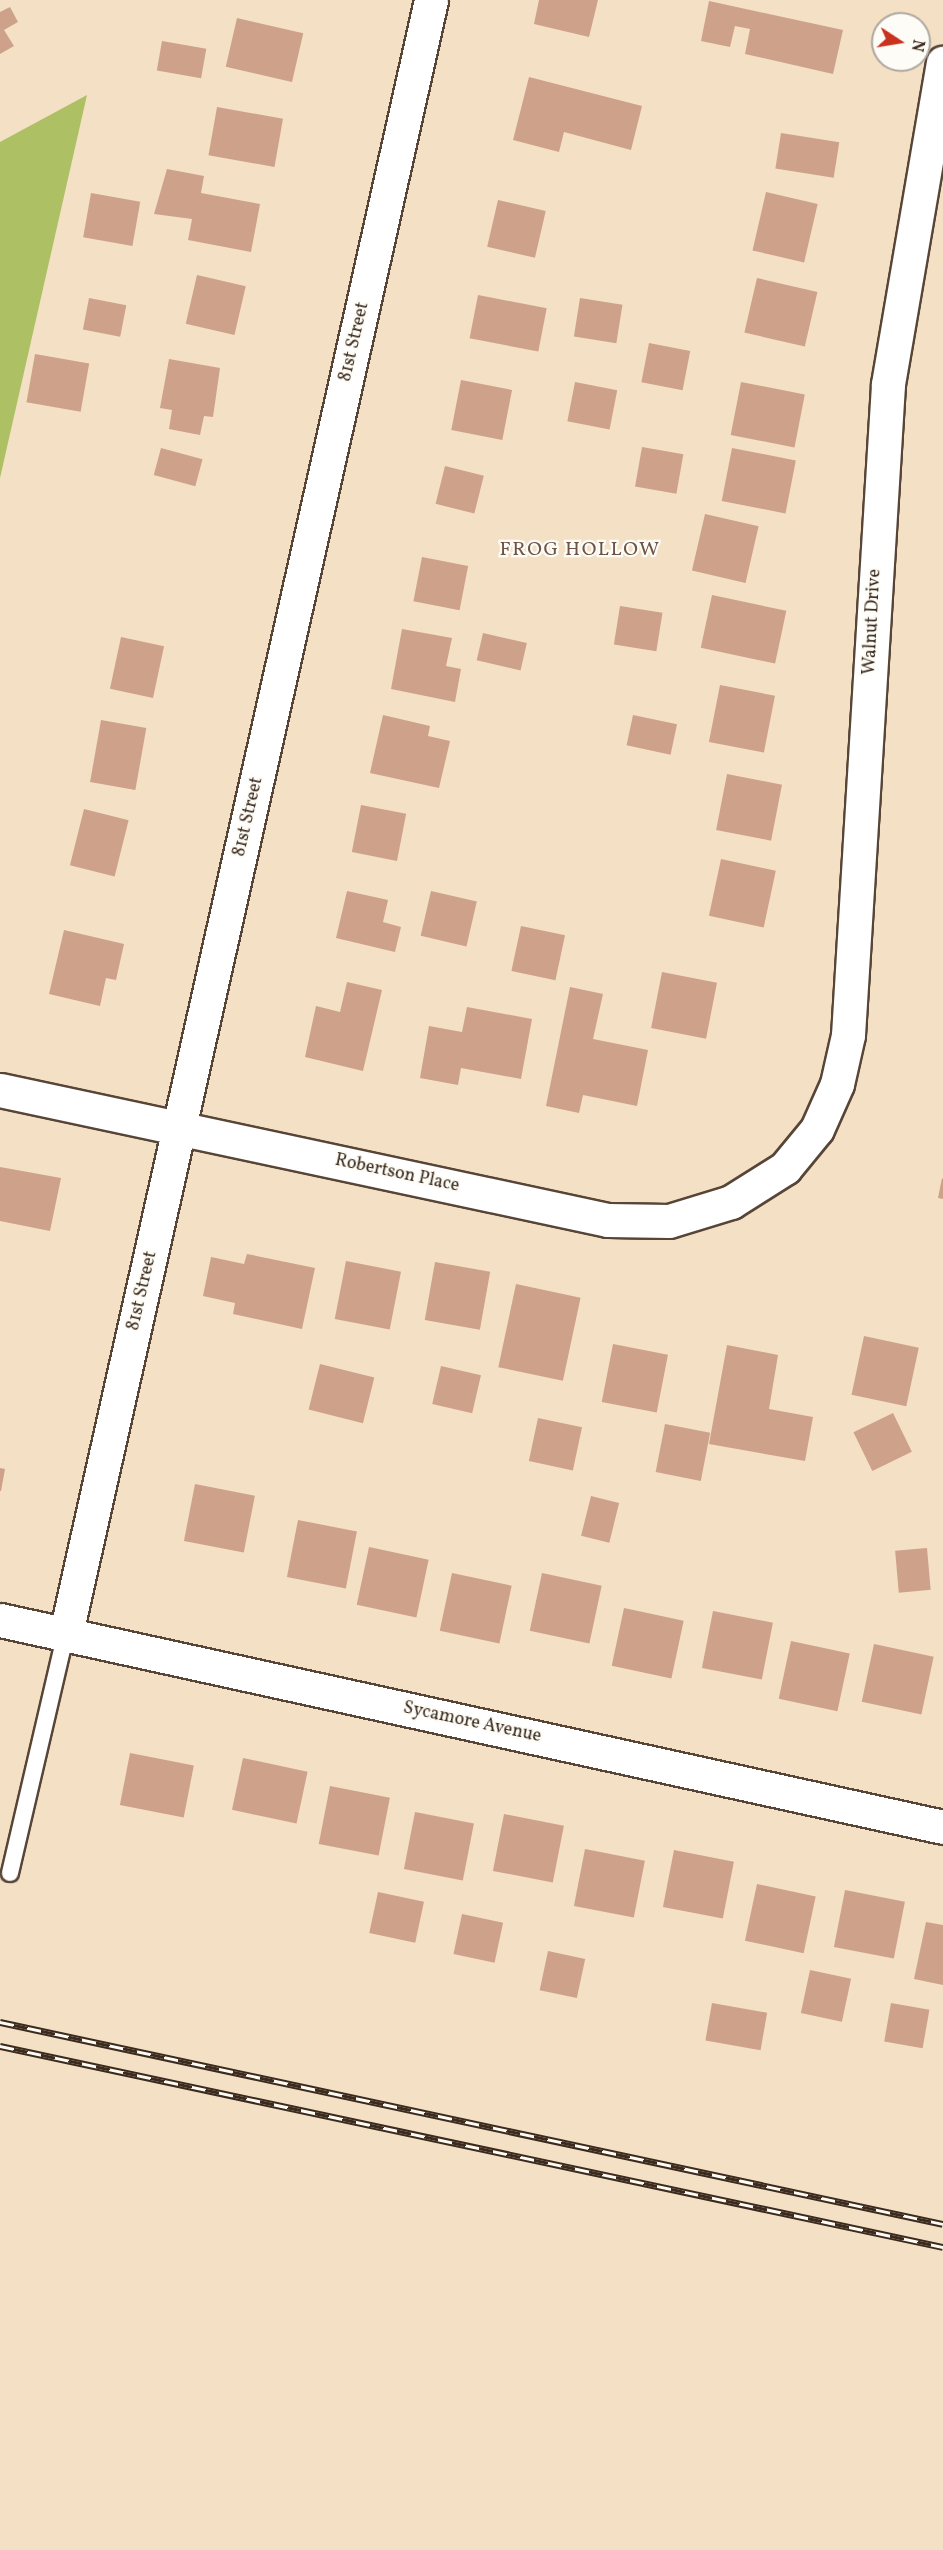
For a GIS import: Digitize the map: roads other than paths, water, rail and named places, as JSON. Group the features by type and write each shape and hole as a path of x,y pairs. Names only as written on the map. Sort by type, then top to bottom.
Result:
{"street":[{"name":"81st Street","path":"66,1633 431,0"},
{"name":"Walnut Drive","path":"785,1168 817,1129 837,1084 848,1035 888,384 943,63"},
{"name":"Robertson Place","path":"0,1090 608,1220 669,1221 731,1202 785,1168"},
{"name":"Sycamore Avenue","path":"0,1620 943,1827"}],"lane":[{"path":"10,1873 66,1633"}],"railway":[{"path":"0,2022 943,2224"},
{"path":"0,2046 943,2247"}],"district":[{"name":"FROG HOLLOW","path":"580,550"}]}
